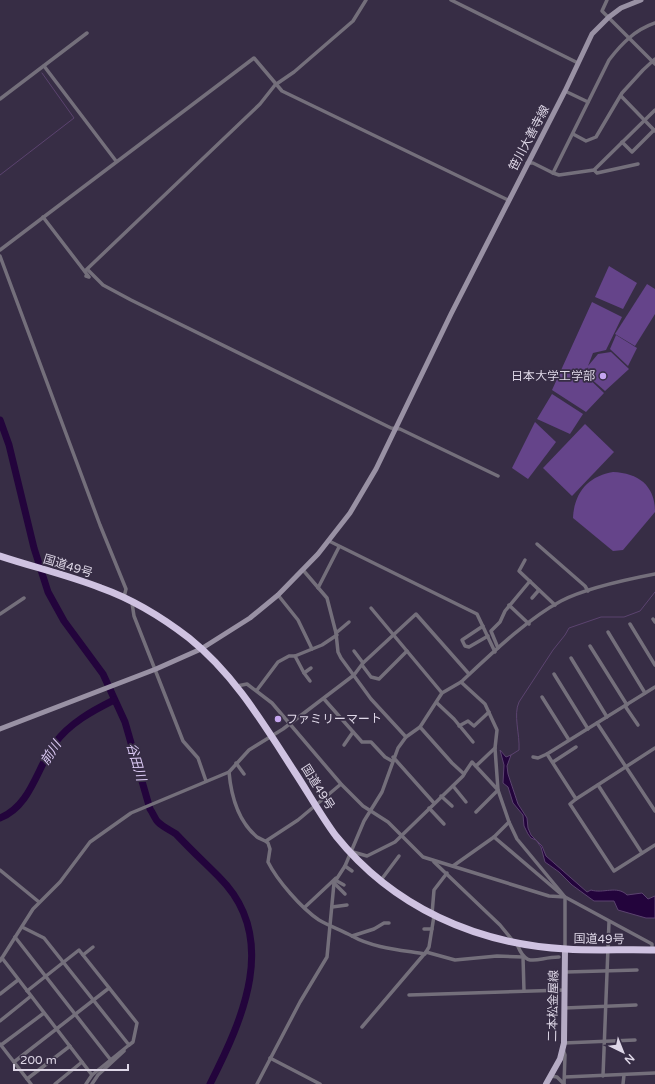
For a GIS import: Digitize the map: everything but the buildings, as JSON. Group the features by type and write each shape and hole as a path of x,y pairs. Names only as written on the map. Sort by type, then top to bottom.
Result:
{"highway":[{"name":"国道49号","path":"0,556 92,584 124,598 174,628 201,649 237,686 335,834 380,881 433,915 462,928 516,944 565,949 654,950"}],"main road":[{"name":"二本松金屋線","path":"546,1084 564,1046 566,972 565,949"}],"street":[{"path":"86,270 260,104 276,85 294,72 353,22 366,0"},
{"path":"451,0 578,63"},
{"path":"573,134 586,141 596,137 621,96 654,61 602,11 607,0"},
{"name":"笹川大善寺線","path":"0,729 122,683 201,649 250,618 278,595 303,570 328,541 359,498 508,200 565,91 592,34 608,17 621,8 641,0"},
{"path":"553,173 609,60 629,37 655,23"},
{"path":"0,98 87,33"},
{"path":"0,248 253,58 257,59 282,91 508,200"},
{"path":"44,66 116,161"},
{"path":"565,91 588,102"},
{"path":"621,96 655,130 632,152 622,142"},
{"path":"527,163 533,163 559,175 594,170 655,110"},
{"path":"594,170 597,173 638,164"},
{"path":"43,217 86,270 103,285 395,428 400,429 498,476"},
{"path":"0,256 100,525 126,589 124,598"},
{"path":"86,270 89,276 86,276"},
{"path":"328,541 477,614 495,652"},
{"path":"537,544 585,586 588,591"},
{"path":"318,588 339,547"},
{"path":"525,560 519,571 555,605"},
{"path":"303,570 329,602 337,634 339,655 371,699 406,737"},
{"path":"305,907 336,880 345,866 369,811 382,792 393,759 400,745 406,737 420,727 437,703 442,693 461,682 498,648 555,605 568,598 588,591 655,574"},
{"path":"498,648 491,631 500,622 509,605 530,581"},
{"path":"532,598 539,590"},
{"path":"278,595 298,620 312,649"},
{"path":"0,614 24,598"},
{"path":"132,603 134,616 183,741 198,758 206,781"},
{"path":"509,605 528,624"},
{"path":"371,608 442,693"},
{"path":"92,1075 1,959 39,902 60,882 90,842 120,819 229,772 249,750 291,724 354,675 362,664 416,614 469,674"},
{"path":"257,690 278,662 289,656 295,656 312,649 337,634 349,622"},
{"path":"630,624 655,665"},
{"path":"483,626 462,640 466,646 469,647 488,636"},
{"path":"608,632 646,693"},
{"path":"590,646 638,726"},
{"path":"354,651 371,677 378,679 407,651"},
{"path":"295,656 304,673 310,680"},
{"path":"571,658 607,717"},
{"path":"304,673 311,668"},
{"path":"554,674 588,728"},
{"path":"461,682 485,704 496,730 495,748 498,790 509,822 517,839 566,897 565,949"},
{"path":"237,686 247,684 257,690 272,703 341,784 369,811 388,822 423,857 549,896 566,897"},
{"path":"533,757 538,758 547,754 655,687"},
{"path":"542,698 569,740"},
{"path":"324,699 363,743 371,742 384,757 393,759 434,802"},
{"path":"437,703 460,726 472,742"},
{"path":"460,726 468,721 474,726 489,712"},
{"path":"597,722 655,811"},
{"path":"420,727 452,763 464,774"},
{"path":"344,745 353,732"},
{"path":"552,762 576,747"},
{"path":"476,766 495,748"},
{"path":"655,748 570,804 614,871 655,844"},
{"path":"547,754 576,799"},
{"path":"351,852 356,852 364,856 371,855 389,846 401,836 434,802 453,786 472,762 498,790"},
{"path":"236,764 244,774"},
{"path":"229,772 231,794 242,819 257,837 266,841 270,846 268,862 285,889 319,920 359,940 455,960 497,956 523,957 528,960 559,957"},
{"path":"266,841 294,823 341,784"},
{"path":"598,785 642,853"},
{"path":"453,786 466,802"},
{"path":"476,812 498,790"},
{"path":"441,796 452,806"},
{"path":"429,808 444,824"},
{"path":"453,866 494,837 509,822"},
{"path":"494,837 524,865 566,897 609,922 652,944 654,950"},
{"path":"380,881 399,856"},
{"path":"434,861 500,925 516,944 523,957 524,991"},
{"path":"345,866 352,871"},
{"path":"0,870 39,902"},
{"path":"362,1027 426,953 429,947 432,929 434,890 447,874"},
{"path":"336,880 344,885"},
{"path":"336,880 345,894"},
{"path":"257,1084 300,1002 327,958 336,880"},
{"path":"332,906 347,905"},
{"path":"352,936 374,929 384,922 389,923"},
{"path":"603,1076 609,922"},
{"path":"22,927 44,938 129,1045"},
{"path":"424,929 432,929"},
{"path":"15,937 110,1059"},
{"path":"83,955 94,947"},
{"path":"27,991 79,950 137,1023 133,1042 92,1075 86,1084"},
{"path":"566,972 637,970"},
{"path":"0,994 18,980"},
{"path":"14,1062 109,988"},
{"path":"409,995 565,990"},
{"path":"0,1021 31,996"},
{"path":"565,1008 636,1005"},
{"path":"31,1084 0,1045 44,1013"},
{"path":"564,1084 564,1046 605,1041 636,1040"},
{"path":"27,1079 70,1046"},
{"path":"92,1084 98,1075 117,1059 125,1048"},
{"path":"270,1058 320,1084"},
{"path":"55,1084 82,1062"},
{"path":"565,1077 655,1073"},
{"path":"623,1084 624,1075"},
{"path":"551,1076 559,1079 564,1084"}],"shaded area":[{"path":"609,266 637,283 623,309 595,297"},
{"path":"647,284 655,289 655,314 635,346 615,334"},
{"path":"592,302 622,317 606,350 593,353 588,366 598,354 611,352 629,369 605,391 589,377 588,367 585,375 604,393 586,412 552,390"},
{"path":"616,335 637,348 628,366 610,349"},
{"path":"552,394 583,414 570,434 537,419"},
{"path":"535,422 556,442 528,479 512,468"},
{"path":"585,424 614,452 572,496 543,468"},
{"path":"613,472 631,475 644,483 649,488 652,495 655,512 623,550 613,551 573,518 576,500 584,487 597,477"},
{"path":"500,750 506,757 511,755 507,766 508,774 518,804 527,818 528,828 531,835 536,840 531,838 528,834 524,826 523,815 513,803 508,787 503,783 504,765"},
{"path":"536,840 542,846 546,856 587,892 591,890 614,890 623,892 627,895 642,893 648,899 655,896 655,918 646,918 618,910 614,901 594,901 545,862 541,847"}],"waterway":[{"path":"0,175 74,118 42,73"},
{"name":"谷田川","path":"0,420 9,445 34,548 48,592 64,621 103,674 125,722 150,809 158,822 176,834 219,877 237,900 248,926 252,952 250,979 234,1033 210,1084"},
{"path":"511,755 519,750 517,719 517,707 519,702 569,628 601,617 624,617 640,611 655,592"},
{"name":"前川","path":"0,818 11,812 19,805 55,743 67,729 82,718 114,700"}],"place":[{"name":"日本大学工学部","path":"603,376"},
{"name":"ファミリーマート","path":"278,719"}]}
